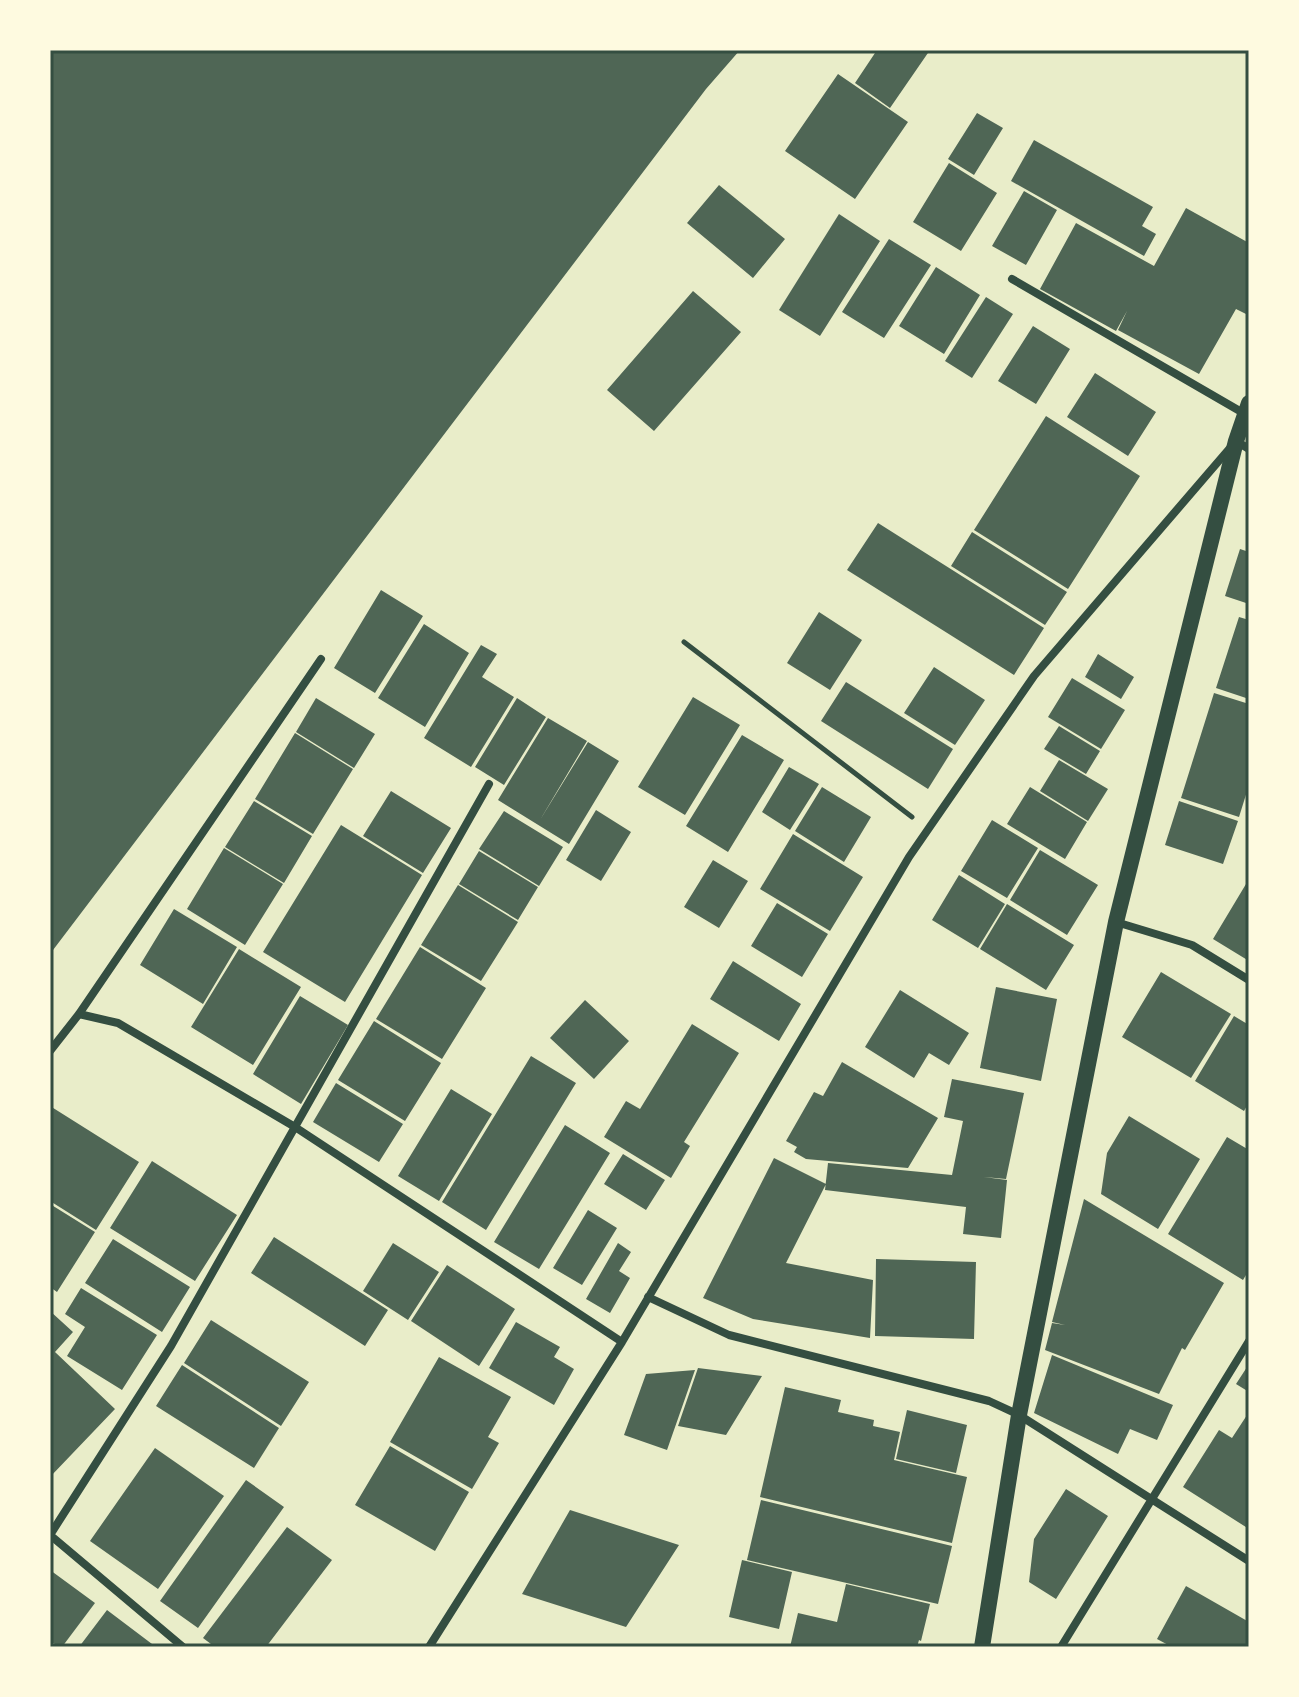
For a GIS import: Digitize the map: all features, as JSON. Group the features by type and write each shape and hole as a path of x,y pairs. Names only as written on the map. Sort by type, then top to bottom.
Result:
{"main road":[{"path":"982,1647 1019,1415 1116,922 1242,445 1247,408"}],"street":[{"path":"1012,279 1247,408"},
{"path":"429,1647 622,1342 909,857 1034,676 1242,445"},
{"path":"50,1051 79,1014 321,659"},
{"path":"183,1647 50,1535 171,1346 489,784"},
{"path":"1116,922 1192,945 1249,980"},
{"path":"79,1014 118,1023 295,1127 622,1342"},
{"path":"648,1297 729,1335 989,1401 1019,1415 1249,1561"},
{"path":"1061,1647 1249,1341"}],"path":[{"path":"684,642 928,830"}],"building":[{"path":"50,50 740,50 706,89 50,954"},
{"path":"877,50 930,50 890,108 855,83"},
{"path":"838,74 908,122 855,199 785,151"},
{"path":"977,113 1003,128 974,175 948,159"},
{"path":"1034,140 1153,207 1142,226 1156,234 1144,256 1011,181"},
{"path":"949,163 997,193 961,251 913,222"},
{"path":"719,185 785,239 753,278 687,223"},
{"path":"1024,191 1057,210 1026,265 992,246"},
{"path":"1186,208 1249,243 1249,308 1246,314 1236,309 1199,374 1118,330 1127,311 1116,331 1040,289 1076,223 1154,266"},
{"path":"839,214 880,241 820,336 779,310"},
{"path":"889,239 931,265 884,338 842,312"},
{"path":"936,267 980,295 944,354 899,326"},
{"path":"693,291 741,332 654,431 607,390"},
{"path":"986,297 1013,314 972,378 945,361"},
{"path":"1033,326 1070,349 1036,404 998,381"},
{"path":"1095,373 1156,412 1128,456 1067,417"},
{"path":"1046,416 1140,476 1068,589 974,530"},
{"path":"878,523 1044,628 1014,675 847,570"},
{"path":"972,532 1067,592 1045,625 951,566"},
{"path":"1240,549 1249,552 1249,604 1225,596"},
{"path":"381,590 423,616 375,693 334,668"},
{"path":"819,612 862,640 830,690 787,663"},
{"path":"1239,617 1249,620 1249,699 1216,688"},
{"path":"424,624 469,653 425,727 378,698"},
{"path":"481,645 497,654 482,677 514,697 471,767 424,738"},
{"path":"1098,654 1134,677 1121,699 1085,677"},
{"path":"934,667 985,700 955,745 904,713"},
{"path":"1072,678 1125,710 1101,749 1048,717"},
{"path":"846,682 953,749 928,789 821,721"},
{"path":"1214,693 1249,704 1249,785 1239,817 1181,798"},
{"path":"693,697 740,725 685,815 638,787"},
{"path":"316,698 375,734 354,768 296,732"},
{"path":"517,698 546,717 504,785 475,767"},
{"path":"548,718 587,741 540,820 588,742 619,761 569,844 498,800"},
{"path":"1059,726 1100,751 1086,774 1044,749"},
{"path":"295,733 353,769 313,834 255,799"},
{"path":"742,735 784,760 728,852 686,826"},
{"path":"1059,760 1108,789 1088,821 1040,791"},
{"path":"789,767 819,784 790,830 762,812"},
{"path":"822,787 871,817 844,862 795,831"},
{"path":"1030,787 1087,822 1065,859 1007,824"},
{"path":"391,791 451,828 423,873 363,836"},
{"path":"254,801 312,836 284,883 225,847"},
{"path":"1179,801 1238,821 1223,864 1165,845"},
{"path":"596,810 631,832 601,881 566,860"},
{"path":"504,811 563,847 539,886 479,849"},
{"path":"992,820 1038,848 1007,898 961,871"},
{"path":"341,825 422,875 345,1002 263,952"},
{"path":"793,834 863,877 830,931 760,889"},
{"path":"224,848 283,884 245,945 187,909"},
{"path":"1040,850 1098,885 1067,935 1010,900"},
{"path":"479,851 538,887 518,920 459,884"},
{"path":"713,860 748,881 719,928 684,907"},
{"path":"959,875 1005,904 978,948 932,920"},
{"path":"1249,879 1249,961 1213,939"},
{"path":"458,885 518,922 481,981 421,945"},
{"path":"777,903 828,934 802,977 751,946"},
{"path":"1007,904 1074,945 1046,990 980,949"},
{"path":"174,909 237,947 203,1004 140,965"},
{"path":"420,947 486,988 442,1059 376,1019"},
{"path":"239,949 301,987 253,1065 191,1027"},
{"path":"733,961 801,1004 779,1041 710,999"},
{"path":"1161,972 1231,1014 1191,1078 1122,1037"},
{"path":"996,987 1057,999 1041,1081 980,1068"},
{"path":"900,990 969,1033 949,1065 929,1053 914,1078 865,1047"},
{"path":"300,996 348,1025 301,1104 253,1074"},
{"path":"585,1000 629,1041 594,1079 550,1038"},
{"path":"1234,1016 1249,1025 1249,1102 1244,1111 1195,1081"},
{"path":"374,1021 441,1063 405,1121 338,1080"},
{"path":"692,1024 739,1053 684,1142 690,1146 671,1178 604,1137 626,1101 640,1109"},
{"path":"531,1056 576,1083 486,1230 442,1202"},
{"path":"842,1062 938,1118 908,1168 806,1159 794,1152 797,1147 786,1141 814,1092 823,1096"},
{"path":"952,1079 1024,1093 1006,1179 984,1177 1007,1180 1001,1238 963,1234 966,1207 825,1190 828,1163 952,1175 963,1121 944,1117"},
{"path":"336,1083 403,1124 379,1162 313,1122"},
{"path":"451,1089 492,1114 439,1201 398,1176"},
{"path":"50,1106 139,1162 96,1230 50,1201"},
{"path":"1129,1116 1200,1159 1158,1229 1101,1194 1107,1153"},
{"path":"565,1125 610,1153 539,1269 494,1242"},
{"path":"1227,1137 1249,1150 1249,1270 1243,1280 1168,1234"},
{"path":"623,1154 665,1180 646,1210 604,1184"},
{"path":"774,1158 826,1184 786,1263 873,1280 870,1338 753,1319 703,1298"},
{"path":"152,1161 237,1215 195,1281 110,1228"},
{"path":"1084,1199 1224,1283 1185,1350 1182,1348 1159,1394 1045,1350 1052,1323 1065,1325 1052,1322"},
{"path":"50,1204 95,1232 57,1292 50,1287"},
{"path":"588,1210 617,1228 582,1285 553,1268"},
{"path":"274,1237 388,1310 365,1346 251,1273"},
{"path":"113,1239 190,1287 162,1332 85,1283"},
{"path":"393,1243 439,1272 408,1320 363,1291"},
{"path":"618,1243 631,1252 619,1271 630,1278 610,1313 586,1299"},
{"path":"876,1259 976,1262 974,1339 875,1336"},
{"path":"447,1265 515,1309 479,1366 411,1321"},
{"path":"81,1288 157,1335 122,1390 67,1356 85,1327 65,1314"},
{"path":"50,1311 73,1332 55,1352 115,1409 50,1477"},
{"path":"211,1320 309,1382 281,1426 184,1363"},
{"path":"516,1322 560,1347 554,1357 574,1369 554,1405 489,1368"},
{"path":"1052,1355 1173,1405 1157,1440 1130,1429 1118,1454 1034,1413"},
{"path":"439,1357 511,1397 488,1437 499,1443 472,1489 390,1442"},
{"path":"1249,1364 1249,1392 1236,1384"},
{"path":"182,1365 279,1428 254,1468 156,1406"},
{"path":"698,1368 762,1376 726,1435 678,1426"},
{"path":"695,1370 667,1450 624,1435 646,1374"},
{"path":"785,1387 841,1400 838,1412 874,1420 873,1426 900,1432 894,1460 967,1477 952,1543 760,1497"},
{"path":"907,1410 967,1425 956,1473 896,1459"},
{"path":"1249,1412 1249,1529 1183,1487 1219,1430 1232,1438"},
{"path":"390,1446 469,1492 435,1551 355,1505"},
{"path":"155,1448 224,1496 158,1589 90,1541"},
{"path":"246,1480 284,1507 198,1628 160,1601"},
{"path":"1066,1489 1108,1516 1056,1599 1029,1582 1034,1539"},
{"path":"761,1500 952,1546 938,1604 747,1560"},
{"path":"570,1510 679,1545 626,1627 522,1594"},
{"path":"287,1527 332,1560 266,1647 215,1647 203,1638"},
{"path":"742,1560 792,1572 779,1629 729,1617"},
{"path":"50,1570 95,1603 62,1647 50,1642"},
{"path":"846,1584 930,1604 917,1647 790,1647 798,1613 837,1622"},
{"path":"1186,1586 1249,1622 1249,1647 1172,1647 1157,1639"},
{"path":"107,1610 156,1647 79,1647"}]}
